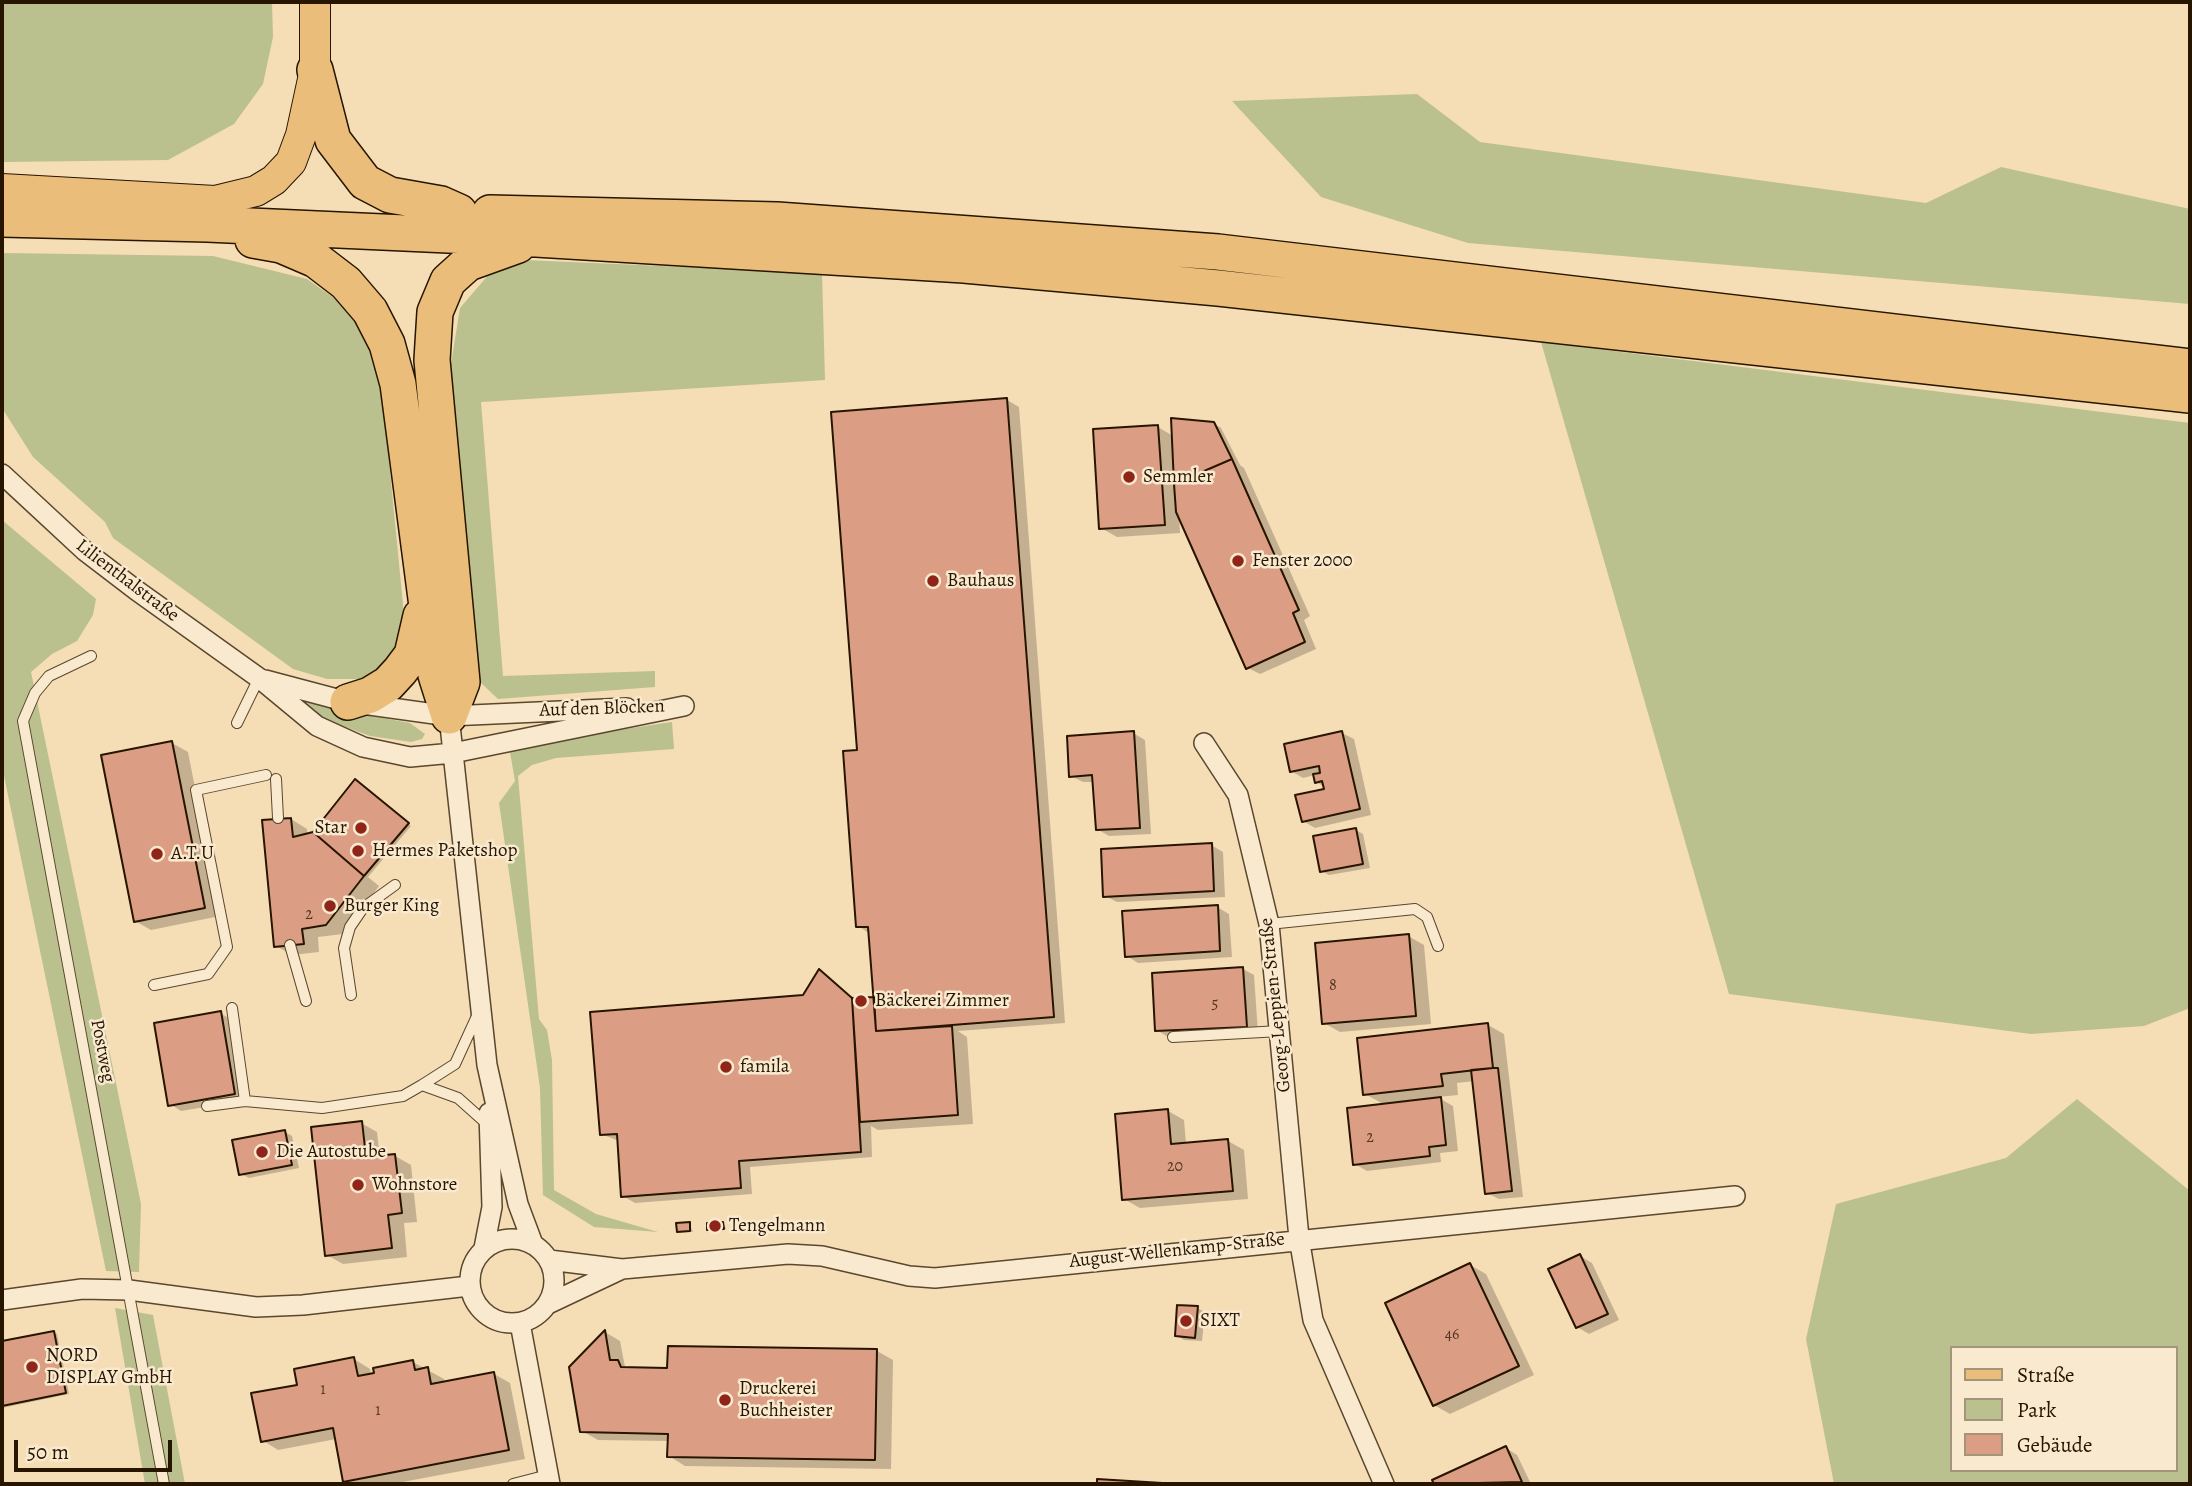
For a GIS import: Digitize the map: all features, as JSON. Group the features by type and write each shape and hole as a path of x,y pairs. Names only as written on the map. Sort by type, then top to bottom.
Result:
{"highway":[{"path":"315,70 333,140 365,182 390,195 441,204 459,212"},
{"path":"2,219 211,213 459,212 777,220 1218,252 2190,367"},
{"path":"211,213 536,239 964,265 1218,288 2190,395"},
{"path":"211,213 234,236 281,245 316,260 346,283 370,311 387,344 398,384 436,675 449,716"},
{"path":"449,716 462,682 432,360 435,312 448,281 468,263 536,239"},
{"path":"348,702 370,695 388,684 400,671 412,655 426,603"}],"main road":[{"path":"2,189 211,213 256,191 274,180 291,162 301,135 315,70 315,2"}],"street":[{"name":"Lilienthalstraße","path":"2,474 85,551 259,678 317,726 363,747 410,757 453,753"},
{"name":"Lilienthalstraße","path":"259,678 348,702 449,716"},
{"name":"Auf den Blöcken","path":"449,716 684,706 453,753"},
{"path":"449,716 479,1013 487,1065 518,1204 533,1244 549,1260 554,1274 554,1290 548,1304 540,1313 520,1323 506,1323 487,1315 473,1300 469,1286 475,1259 484,1248 492,1208 487,1065"},
{"name":"Georg-Leppien-Straße","path":"1205,743 1238,795 1269,924 1298,1238 1313,1320 1384,1484"},
{"name":"August-Wellenkamp-Straße","path":"549,1260 622,1269 788,1254 822,1256 909,1276 935,1278 1298,1238 1735,1196"},
{"path":"484,1248 508,1238 533,1244"},
{"name":"August-Wellenkamp-Straße","path":"548,1304 622,1269"},
{"path":"2,1300 82,1289 129,1290 256,1307 303,1305 469,1286"},
{"path":"520,1323 549,1479"}],"lane":[{"name":"Postweg","path":"92,656 48,676 35,693 23,721 164,1484"},
{"path":"237,723 259,678"},
{"path":"154,985 208,974 227,947 196,790 271,777 278,818"},
{"path":"351,995 344,947 349,927 363,908 395,885"},
{"path":"1269,924 1415,909 1427,917 1438,946"},
{"path":"290,945 306,1001"},
{"path":"232,1008 245,1101"},
{"path":"207,1106 245,1101 322,1108 403,1096 455,1064 479,1013"},
{"path":"1172,1037 1280,1031"},
{"path":"422,1085 458,1097 489,1126"},
{"path":"513,1484 549,1479"}],"green space":[{"path":"2,2 272,2 273,37 263,84 234,124 168,160 2,162"},
{"path":"1417,94 1480,142 1926,203 2001,167 2190,209 2190,304 1468,243 1321,197 1232,101"},
{"path":"2,253 213,256 307,279 334,298 357,322 372,353 382,389 405,625 395,655 364,679 327,679 293,669 113,538 105,522 33,457 2,408"},
{"path":"502,259 822,273 825,380 481,402 503,676 655,671 655,687 498,699 480,682 467,648 450,370 460,308"},
{"path":"1541,342 2190,423 2190,1008 2144,1026 2031,1034 1729,994"},
{"path":"2,520 96,599 93,615 77,641 52,654 31,672 141,1204 139,1272 106,1271 2,766"},
{"path":"284,692 345,711 410,723 425,734 422,739 411,742 370,736 324,719"},
{"path":"672,722 674,749 556,758 532,765 518,776 539,1019 547,1030 552,1060 554,1190 596,1214 658,1232 594,1227 543,1195 540,1088 499,803 515,781 509,746"},
{"path":"2077,1099 2190,1191 2190,1484 1834,1484 1806,1339 1836,1204 2006,1158"},
{"path":"115,1308 153,1315 185,1484 145,1484"}],"building":[{"name":"Bauhaus","path":"1007,398 1054,1017 876,1031 868,927 856,927 843,751 857,750 831,412"},
{"path":"1171,418 1214,422 1232,459 1174,484"},
{"name":"Semmler","path":"1158,425 1165,525 1099,529 1093,429"},
{"name":"Fenster 2000","path":"1232,459 1299,610 1293,613 1305,642 1246,669 1176,512 1174,484"},
{"path":"1134,731 1140,828 1096,830 1092,775 1069,777 1067,736"},
{"path":"1342,731 1360,809 1302,822 1295,795 1324,789 1322,781 1315,783 1313,774 1320,773 1319,766 1290,772 1284,744"},
{"name":"A.T.U","path":"172,741 205,908 134,922 101,755"},
{"name":"Star","path":"355,779 409,823 364,876 313,832"},
{"path":"291,818 293,837 313,832 364,876 326,925 302,929 304,944 274,947 262,820"},
{"path":"1356,828 1363,864 1320,872 1313,836"},
{"path":"1212,843 1214,891 1103,897 1101,849"},
{"path":"1218,905 1220,951 1125,957 1122,911"},
{"path":"1409,934 1416,1016 1322,1024 1315,943"},
{"path":"1243,967 1247,1027 1155,1031 1152,973"},
{"name":"famila","path":"819,969 852,998 861,1152 739,1161 741,1188 621,1197 617,1134 600,1135 590,1012 803,995"},
{"path":"874,997 876,1031 952,1026 958,1115 860,1122 852,998"},
{"path":"221,1011 235,1094 168,1106 154,1023"},
{"path":"1488,1023 1493,1068 1441,1074 1443,1086 1363,1095 1357,1038"},
{"path":"1498,1068 1512,1191 1485,1194 1471,1070"},
{"path":"1441,1097 1446,1145 1429,1147 1430,1156 1353,1165 1347,1108"},
{"path":"1168,1109 1171,1144 1228,1139 1233,1191 1122,1200 1115,1114"},
{"name":"Wohnstore","path":"362,1121 366,1157 395,1154 402,1213 388,1215 392,1248 325,1256 311,1127"},
{"name":"Die Autostube","path":"285,1130 292,1165 239,1175 232,1140"},
{"path":"690,1222 690,1231 677,1232 676,1223"},
{"name":"Tengelmann","path":"723,1222 724,1229 707,1230 707,1223"},
{"path":"1580,1254 1608,1314 1576,1328 1548,1269"},
{"path":"1470,1263 1519,1366 1433,1406 1385,1303"},
{"name":"SIXT","path":"1177,1305 1198,1306 1195,1338 1175,1336"},
{"name":"Druckerei Buchheister","path":"605,1330 610,1360 618,1360 621,1367 667,1368 668,1346 877,1349 875,1460 667,1457 668,1434 580,1432 569,1367"},
{"name":"NORD DISPLAY GmbH","path":"54,1331 66,1393 2,1406 2,1341"},
{"path":"354,1357 358,1376 374,1373 373,1368 413,1360 415,1370 428,1367 431,1384 494,1372 509,1450 343,1482 333,1428 261,1442 251,1393 297,1385 294,1369"},
{"path":"1506,1446 1522,1482 1434,1484 1432,1480"},
{"path":"1097,1479 1179,1484 1097,1484"}],"place":[{"name":"Semmler","path":"1129,477"},
{"name":"Fenster 2000","path":"1238,561"},
{"name":"Bauhaus","path":"933,581"},
{"name":"Star","path":"361,828"},
{"name":"Hermes Paketshop","path":"358,851"},
{"name":"A.T.U","path":"157,854"},
{"name":"Burger King","path":"330,906"},
{"name":"Bäckerei Zimmer","path":"861,1001"},
{"name":"famila","path":"726,1067"},
{"name":"Die Autostube","path":"262,1152"},
{"name":"Wohnstore","path":"358,1185"},
{"name":"Tengelmann","path":"715,1226"},
{"name":"SIXT","path":"1186,1321"},
{"name":"NORD DISPLAY GmbH","path":"32,1367"},
{"name":"Druckerei Buchheister","path":"725,1400"}]}
